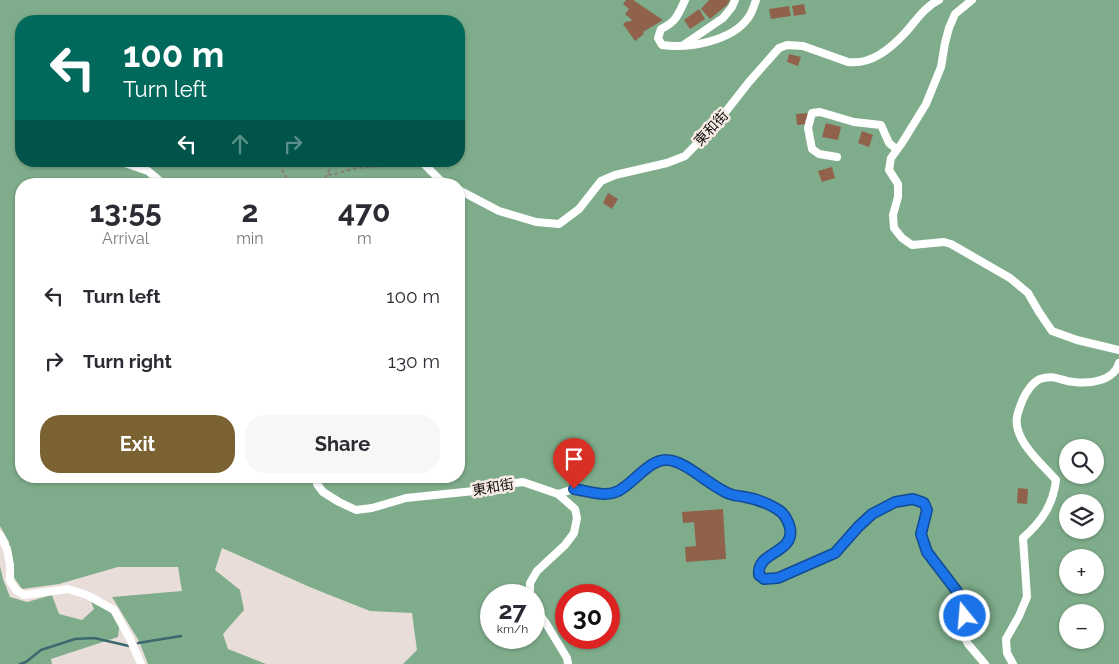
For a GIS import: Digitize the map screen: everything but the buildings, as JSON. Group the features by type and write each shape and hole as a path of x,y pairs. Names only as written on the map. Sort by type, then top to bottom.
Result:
{"street":[{"path":"685,0 677,18 661,30 658,38 662,45 683,46 721,38 737,29 748,18 756,0"},
{"path":"683,46 723,18 735,0"},
{"name":"東和街","path":"465,193 499,210 536,222 559,224 579,209 601,181 615,174 668,163 685,156 716,124 779,48 787,45 803,46 848,62 866,61 878,57 904,34 925,10 939,0"},
{"path":"972,0 956,14 945,42 941,67 926,104 891,158 889,170 898,184 898,197 893,215 894,228 902,238 912,245 944,242 951,244 1010,278 1028,293 1052,331 1086,343 1119,350"},
{"path":"836,157 820,154 812,149 808,128 812,113 820,112 854,122 881,125 889,143 896,149"},
{"path":"136,167 148,171 156,178"},
{"path":"427,167 438,178"},
{"path":"1013,664 1008,653 1006,639 1027,597 1023,538 1037,525 1045,511 1054,494 1056,480 1030,451 1018,431 1017,417 1026,392 1038,380 1054,377 1072,382 1094,382 1108,377 1118,367 1119,363"},
{"path":"558,494 574,489 603,494 616,492 654,463 666,460 679,463 730,494 759,500 778,510 786,518 790,528 790,537 785,546 762,562 758,568 759,575 764,579 778,578 835,553 872,514 895,502 913,499 924,503 927,510 921,534 927,552 963,601 965,616 963,634 968,644 985,664"},
{"name":"東和街","path":"317,483 323,492 356,510 372,508 406,498 474,491 523,482 558,494 575,509 577,518 574,533 565,545 537,571 530,584"},
{"path":"0,535 7,548 10,582 16,590 24,595 68,589 87,595 114,610 130,639 140,664"},
{"path":"545,623 567,658 568,664"}],"path":[{"path":"280,167 286,178"},
{"path":"326,178 331,167"},
{"path":"328,174 332,175 356,168 370,167"}],"green space":[{"path":"0,0 1119,0 1119,664 403,664 417,650 412,613 370,611 312,588 222,548 215,570 240,590 244,610 223,634 228,649 266,664 148,664 139,641 112,597 182,591 178,567 118,567 59,584 22,589 10,572 9,542 0,526"},
{"path":"0,566 10,597 27,602 52,595 59,614 82,620 94,609 91,602 102,599 120,622 118,637 51,659 52,664 0,664"}],"waterway":[{"path":"138,643 181,636"},
{"path":"20,664 26,662 41,650 75,639 94,638 129,646"}],"route":[{"path":"574,489 603,494 616,492 654,463 666,460 679,463 730,494 759,500 778,510 786,518 790,528 790,537 785,546 762,562 758,568 759,575 764,579 778,578 835,553 872,514 895,502 913,499 924,503 927,510 921,534 927,552 963,601 965,616"}]}
